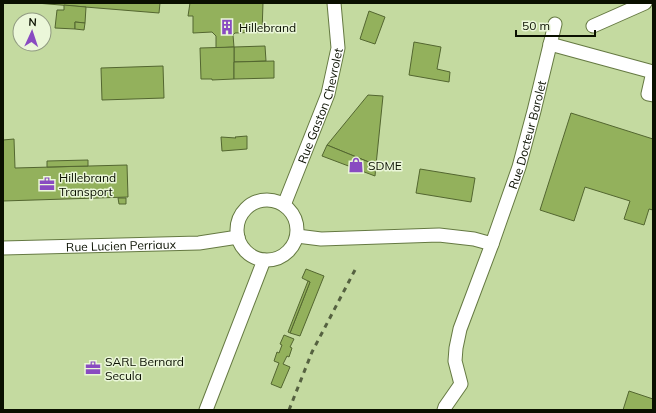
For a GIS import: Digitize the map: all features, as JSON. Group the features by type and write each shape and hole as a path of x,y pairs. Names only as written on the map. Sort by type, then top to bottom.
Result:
{"street":[{"name":"Rue Gaston Chevrolet","path":"284,205 328,94 338,48 334,3"},
{"path":"592,26 645,3"},
{"name":"Rue Docteur Barolet","path":"444,410 461,384 455,361 460,329 519,167 555,24"},
{"path":"550,44 653,72 648,94 653,95"},
{"path":"264,200 274,201 284,205 290,210 298,227 297,236 289,252 273,260 264,260 255,258 247,253 241,245 237,227 240,217 246,209 254,203 264,200"},
{"path":"297,236 321,239 440,235 474,239 492,244"},
{"name":"Rue Lucien Perriaux","path":"3,248 199,243 238,237"},
{"path":"206,410 264,260"}],"building":[{"path":"36,3 160,3 159,13"},
{"name":"Hillebrand","path":"190,3 263,3 262,32 235,33 233,35 234,47 216,48 216,36 212,32 193,33 193,16 188,16"},
{"path":"64,5 86,7 85,23 75,22 75,29 55,28 57,10 64,10"},
{"path":"369,11 385,17 375,44 360,39"},
{"path":"75,22 85,23 84,30 75,29"},
{"path":"414,42 441,47 437,69 450,72 449,82 409,75"},
{"path":"265,46 266,61 234,62 234,47"},
{"path":"234,47 234,79 201,79 200,48"},
{"path":"274,61 274,78 234,79 234,62"},
{"path":"163,66 164,98 102,100 101,68"},
{"path":"368,95 383,96 376,165 327,145"},
{"path":"571,113 653,139 653,210 649,209 644,225 624,219 630,201 585,187 574,221 540,210"},
{"path":"247,136 247,149 222,151 221,137 236,138 235,137"},
{"path":"14,139 15,168 127,165 128,197 3,201 3,140"},
{"path":"327,145 376,165 375,176 322,156"},
{"path":"88,160 88,166 47,167 47,161"},
{"path":"420,169 475,178 471,202 416,193"},
{"path":"118,198 126,198 126,204 119,204"},
{"path":"306,269 324,276 300,336 290,333 310,282 302,278"},
{"path":"308,281 310,282 290,333 288,332"},
{"path":"284,335 294,339 290,347 292,348 289,357 287,356 283,364 290,367 281,388 271,384 279,363 274,361 277,352 279,353 282,345 280,344"},
{"path":"629,391 653,399 653,410 623,410"}],"railway":[{"path":"289,410 312,352 356,268"}],"place":[{"name":"Hillebrand","path":"227,27"},
{"name":"SDME","path":"356,165"},
{"name":"Hillebrand Transport","path":"47,184"},
{"name":"SARL Bernard Secula","path":"93,368"}]}
